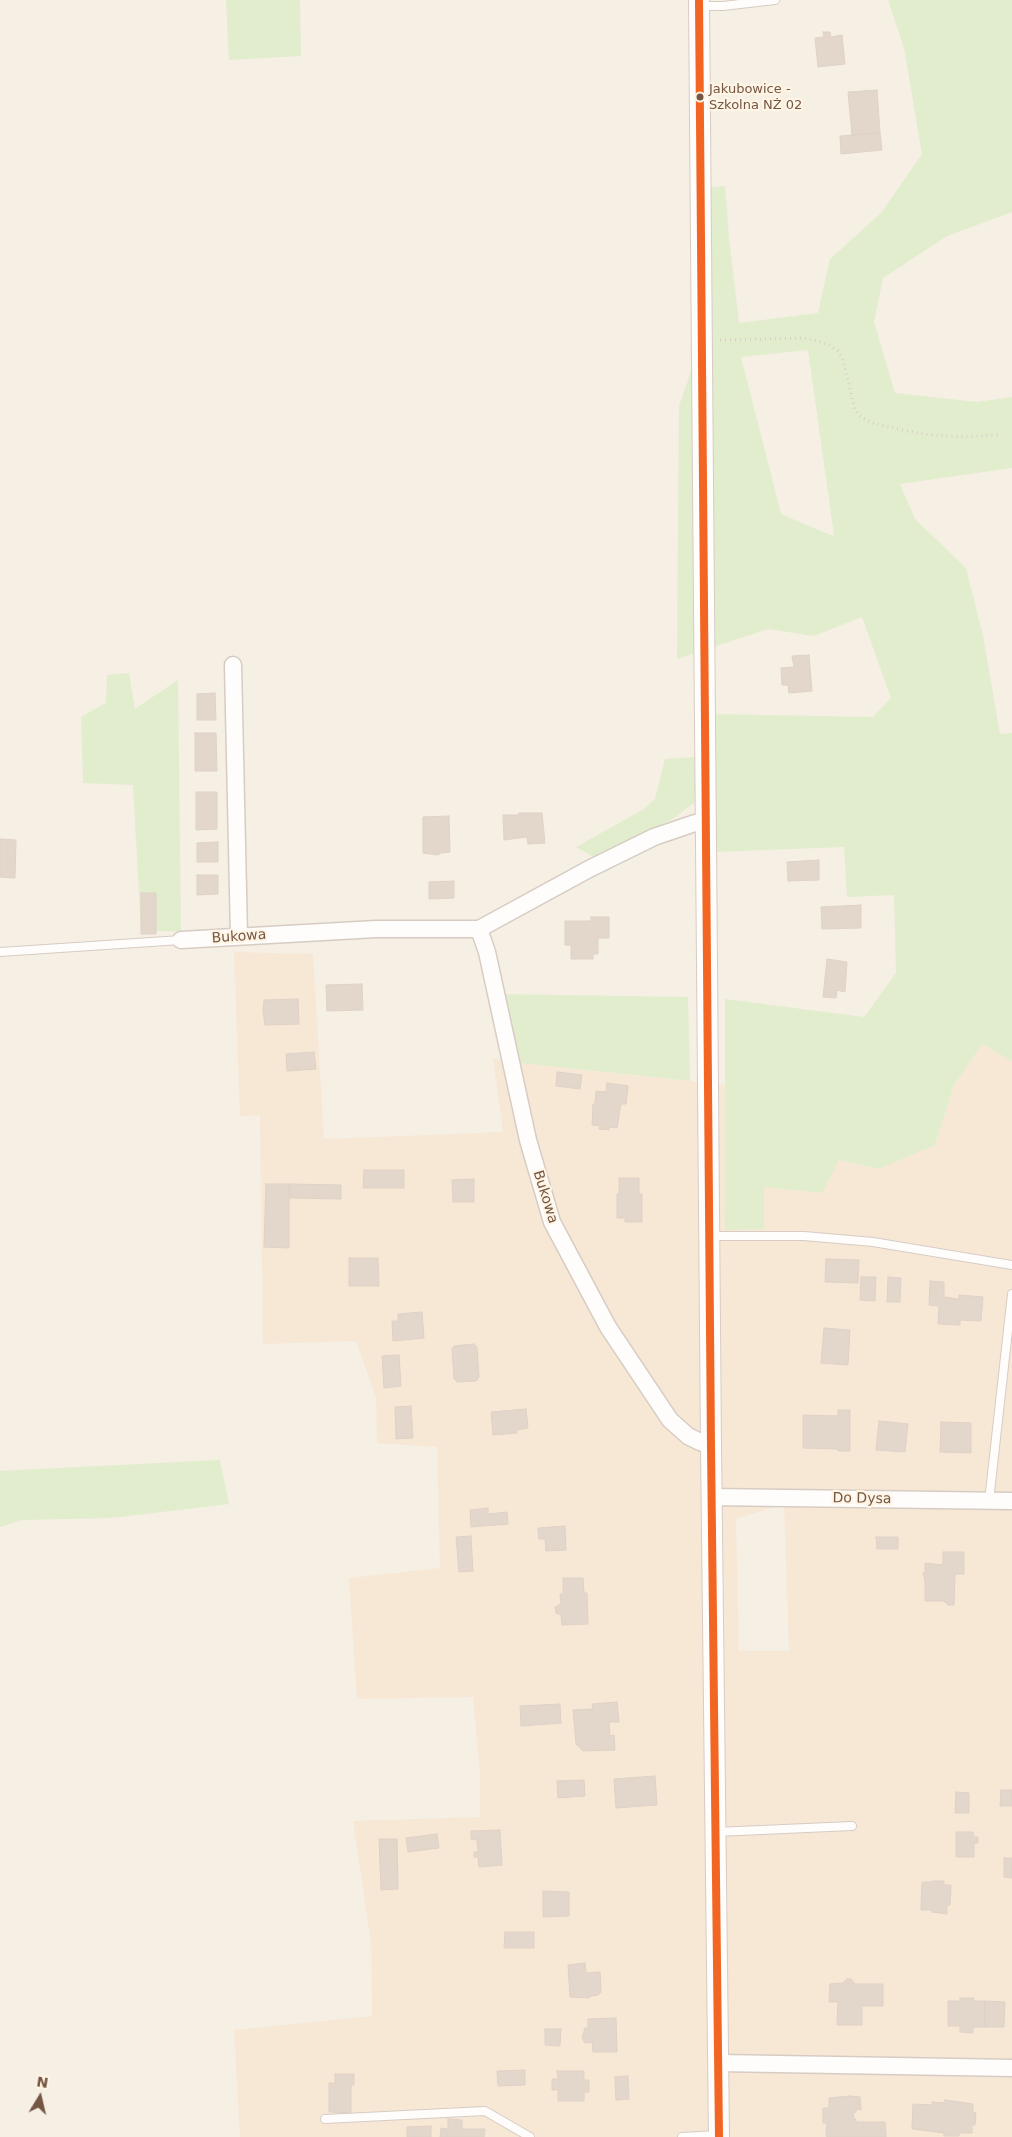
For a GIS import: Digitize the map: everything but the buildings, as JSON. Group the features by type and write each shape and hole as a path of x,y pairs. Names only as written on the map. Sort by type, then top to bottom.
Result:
{"street":[{"path":"699,3 711,1497 719,2136"},
{"path":"233,665 239,936"},
{"name":"Bukowa","path":"180,940 376,929 479,929 589,869 654,837 695,823 706,822"},
{"name":"Bukowa","path":"479,929 487,952 528,1140 552,1222 608,1327 670,1420 688,1436 711,1446"},
{"name":"Do Dysa","path":"711,1497 1012,1501"},
{"path":"718,2063 1012,2068"}],"lane":[{"path":"699,3 723,6 775,0"},
{"name":"Bukowa","path":"0,952 180,940"},
{"path":"709,1236 804,1236 874,1242 1012,1265"},
{"path":"989,1501 1012,1294"},
{"path":"716,1832 852,1826"},
{"path":"325,2120 485,2111 530,2137"},
{"path":"682,2137 719,2136"}],"path":[{"path":"702,340 787,338 814,340 829,345 838,351 843,360 855,410 861,417 920,434 961,437 999,435"}],"shaded area":[{"path":"234,952 313,954 324,1139 503,1132 493,1058 510,1062 725,1085 725,1229 764,1187 822,1193 838,1160 879,1169 935,1145 954,1085 982,1044 1012,1061 1012,2137 240,2137 234,2030 372,2016 371,1943 353,1821 480,1817 480,1774 473,1697 357,1699 349,1578 440,1568 437,1447 377,1443 376,1398 356,1341 263,1344 260,1115 240,1116","holes":["784,1504 789,1651 739,1651 736,1519"]}],"green space":[{"path":"226,0 300,0 301,56 229,60"},
{"path":"888,0 1012,0 1012,212 947,236 883,278 874,322 895,393 977,402 1012,397 1012,468 900,484 915,519 966,568 983,636 1000,734 1012,733 1012,1061 982,1044 954,1085 935,1145 879,1169 839,1160 822,1193 764,1187 764,1229 725,1230 725,999 864,1017 896,973 894,895 847,897 844,847 714,852 712,800 695,802 674,818 596,858 576,847 644,809 655,799 665,759 709,756 709,714 873,717 891,698 862,617 814,636 768,629 677,659 679,406 691,371 705,188 725,186 739,323 818,313 830,259 881,213 922,154 904,48","holes":["808,350 834,535 781,514 741,357"]},
{"path":"129,673 135,709 178,680 181,932 141,930 133,785 83,783 81,717 106,703 107,675"},
{"path":"496,994 688,997 690,1081 510,1062"},
{"path":"220,1460 229,1504 111,1518 22,1520 0,1527 0,1471"}],"transit line":[{"path":"699,0 711,1446 719,2137"}],"place":[{"name":"Jakubowice - Szkolna NŻ 02","path":"700,97"}]}
